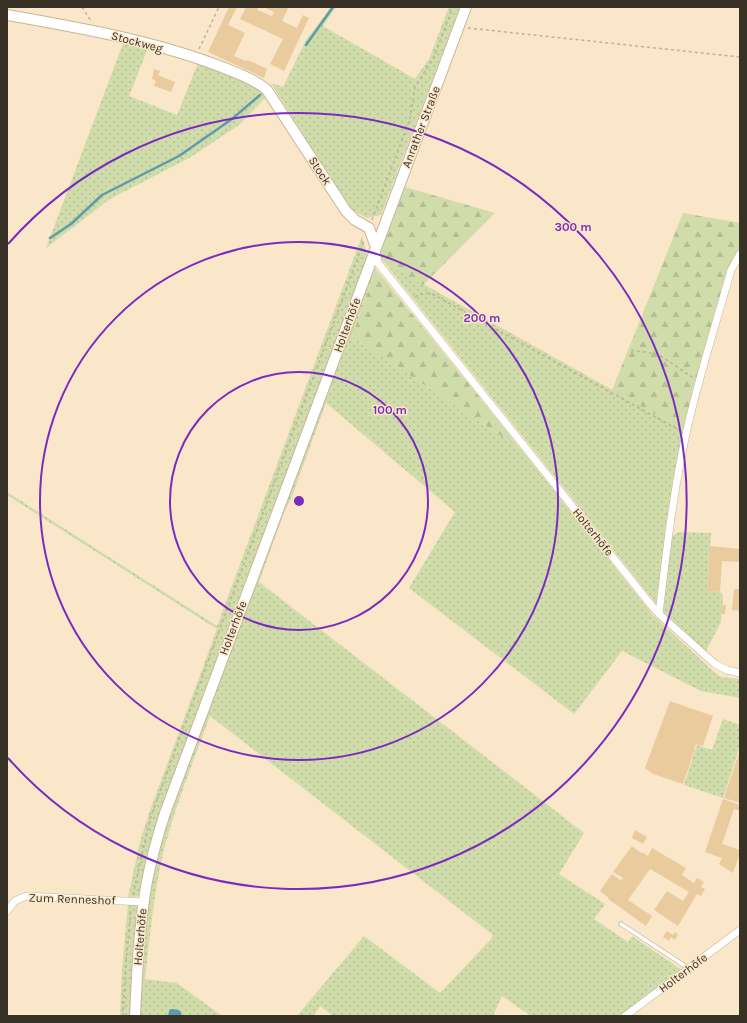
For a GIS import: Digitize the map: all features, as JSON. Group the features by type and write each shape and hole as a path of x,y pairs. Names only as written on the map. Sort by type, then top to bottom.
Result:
{"main road":[{"name":"Anrather Straße","path":"375,249 466,7"},
{"name":"Stockweg","path":"7,15 136,41 195,58 235,73 265,88"},
{"name":"Stock","path":"265,88 346,211 353,219 369,228 375,249"},
{"name":"Holterhöfe","path":"135,1016 139,948 144,902 152,856 164,813 375,249"}],"street":[{"name":"Holterhöfe","path":"375,249 378,263 659,614 715,664 727,670 740,673"},
{"path":"659,614 670,524 686,434 699,382 731,270 740,254"},
{"name":"Zum Renneshof","path":"7,911 15,901 26,896 144,902"},
{"name":"Holterhöfe","path":"625,1016 740,930"}],"lane":[{"path":"621,924 689,968"}],"path":[{"path":"82,7 97,32"},
{"path":"195,58 219,7"},
{"path":"458,27 740,57"},
{"path":"409,301 421,294 426,293 434,295 686,434"},
{"path":"631,350 654,353 662,356 699,382"}],"green space":[{"path":"331,7 336,7 323,26 415,79 429,59 449,7 460,7 381,215 367,218 349,208 271,83 283,87 306,40"},
{"path":"124,41 148,48 129,96 177,115 198,63 218,69 261,89 265,98 239,125 191,157 110,199 46,248"},
{"path":"405,187 495,213 423,285 384,262 379,257"},
{"path":"683,213 740,223 740,247 728,269 684,430 612,390"},
{"path":"362,236 367,258 155,828 140,896 128,897 140,842 148,816 217,629 7,495 7,492 217,626"},
{"path":"384,262 684,430 666,524 657,605"},
{"path":"373,268 375,268 374,275 352,337 521,449 653,615 721,677 740,679 740,698 701,691 622,651 574,714 409,588 455,512 326,403 259,582 584,833 559,874 605,904 594,919 628,942 632,936 682,970 621,1016 531,1016 502,996 493,1016 333,1016 320,1006 314,1016 297,1016 364,936 440,993 491,939 493,935 210,716 180,799 164,849 155,897 145,979 177,983 222,1016 181,1016 181,1012 168,1013 168,1016 138,1016 141,954 149,887 162,834"},
{"path":"375,268 521,449 352,337 374,275"},
{"path":"679,532 711,533 707,591 720,592 723,596 721,622 706,651 663,612 671,537"},
{"path":"723,719 740,725 740,746 723,798 684,785 697,745 712,750"},
{"path":"128,904 139,906 133,948 130,1016 120,1016 122,969"}],"water":[{"path":"171,1009 180,1011 181,1016 168,1016"}],"building":[{"path":"229,7 237,7 228,25 245,33 234,56 246,61 248,60 267,69 264,78 208,52"},
{"path":"246,7 259,7 257,10 272,16 274,12 264,7 288,8 282,21 297,28 303,15 309,18 284,71 270,64 283,39 240,19"},
{"path":"154,69 160,71 158,75 175,82 171,92 154,86 156,81 152,79"},
{"path":"710,546 740,549 740,562 722,561 720,592 707,591"},
{"path":"734,589 740,589 740,611 732,610"},
{"path":"722,605 726,605 725,614 722,614"},
{"path":"670,701 713,716 703,746 696,744 683,784 653,774 645,768"},
{"path":"740,750 740,803 724,798"},
{"path":"723,799 740,805 740,811 734,809 722,844 740,850 733,873 719,864 722,858 705,852"},
{"path":"635,830 647,837 643,844 632,838"},
{"path":"632,846 648,856 652,848 686,868 682,875 694,883 697,878 704,882 701,887 705,889 701,896 697,894 678,926 654,910 667,891 683,901 689,892 650,869 628,900 652,916 646,926 608,899 609,898 600,891 612,874 621,881 623,878 613,872"},
{"path":"667,931 673,935 675,932 678,934 675,940 671,937 669,941 663,937"}],"waterway":[{"path":"306,45 333,7"},
{"path":"50,238 71,224 102,195 179,156 232,119 260,95"}]}
